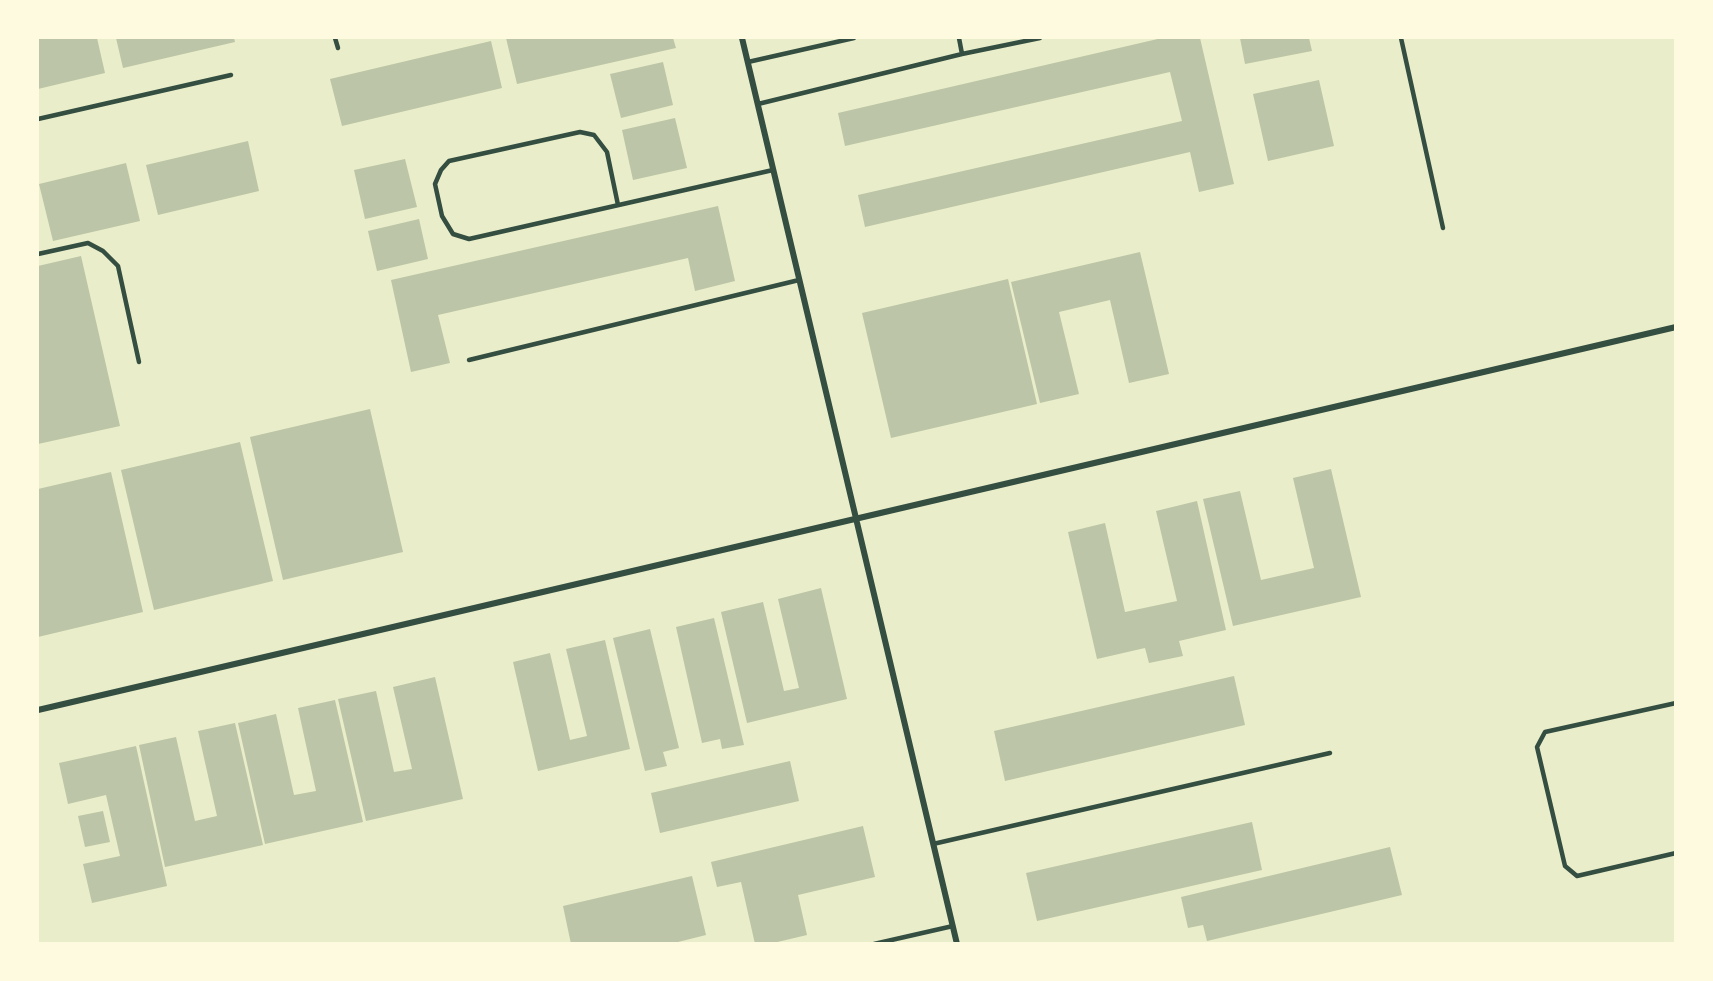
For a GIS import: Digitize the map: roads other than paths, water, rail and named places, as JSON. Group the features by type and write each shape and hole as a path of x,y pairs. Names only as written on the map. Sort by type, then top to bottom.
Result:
{"street":[{"path":"742,38 957,944"},
{"path":"38,710 855,517 1676,327"}],"lane":[{"path":"335,38 338,48"},
{"path":"748,62 854,38"},
{"path":"959,38 962,54"},
{"path":"758,104 962,54 1040,38"},
{"path":"1401,38 1443,228"},
{"path":"38,119 231,75"},
{"path":"618,205 607,152 594,135 580,132 449,161 441,170 435,184 442,216 453,234 469,239 773,170"},
{"path":"38,255 88,243 103,251 118,266 139,362"},
{"path":"469,360 799,280"},
{"path":"1676,703 1545,732 1537,747 1564,866 1577,876 1676,853"},
{"path":"933,844 1330,753"},
{"path":"874,944 953,926"}]}
